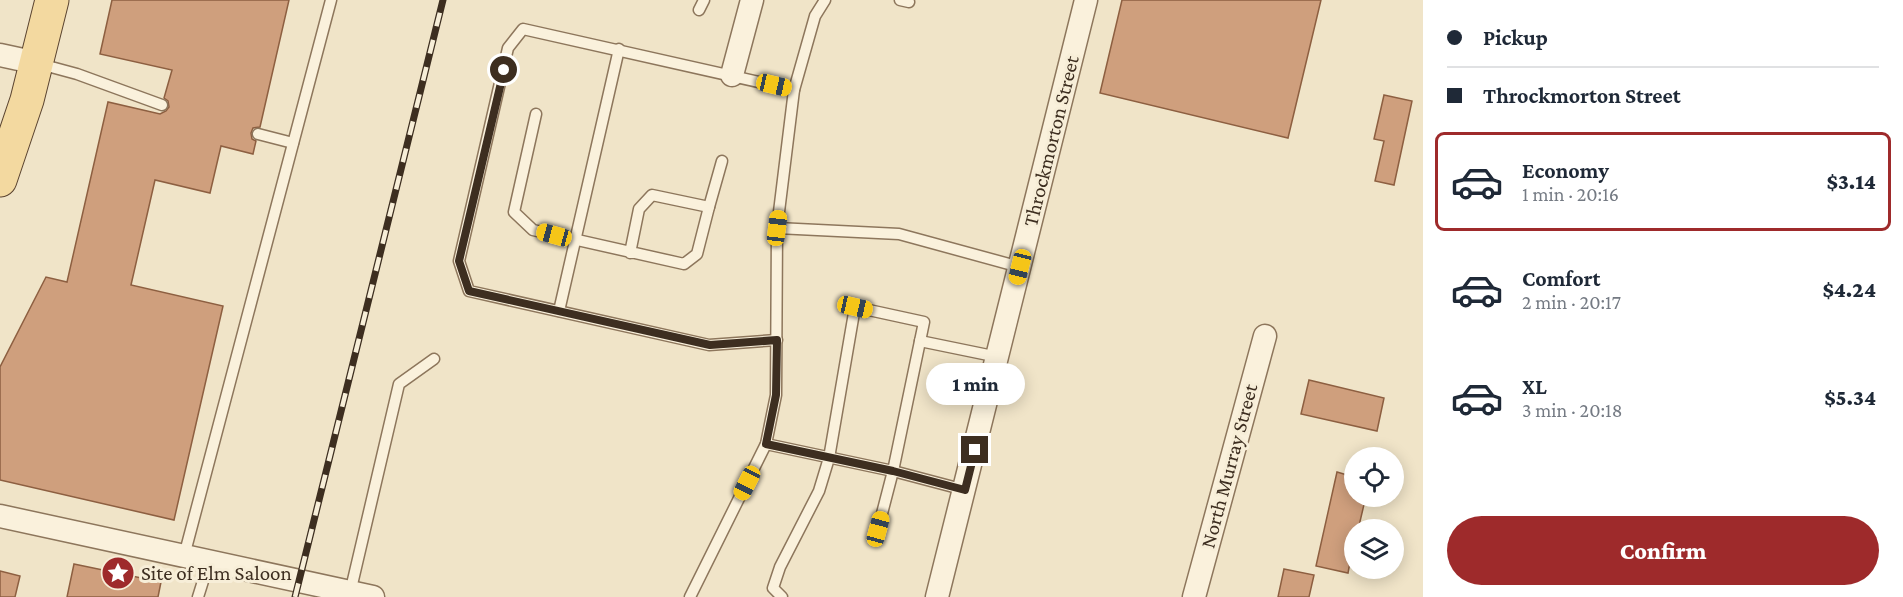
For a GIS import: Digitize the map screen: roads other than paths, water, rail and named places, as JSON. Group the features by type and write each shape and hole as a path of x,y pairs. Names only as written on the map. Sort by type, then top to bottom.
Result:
{"main road":[{"path":"0,180 37,63 52,0"}],"street":[{"path":"732,75 752,0"},
{"name":"Throckmorton Street","path":"937,597 1086,0"},
{"path":"0,55 37,63"},
{"name":"North Murray Street","path":"1194,597 1265,336"},
{"path":"0,516 373,597"}],"lane":[{"path":"184,556 331,0"},
{"path":"690,597 766,444 776,395 777,228 794,90 815,16 825,0"},
{"path":"777,340 710,345 469,291 459,261 508,48 523,29 794,90"},
{"path":"559,311 618,49"},
{"path":"37,63 77,74 162,105"},
{"path":"536,114 514,212 533,230 575,241 684,264 697,254 722,161"},
{"path":"258,134 293,143"},
{"path":"630,253 639,208 652,195 709,207"},
{"path":"777,228 900,234 1020,267"},
{"path":"782,597 774,588 780,567 819,491 829,458 855,307 924,322 893,471 878,529"},
{"path":"920,341 998,357"},
{"path":"350,592 399,384 434,359"},
{"path":"766,444 893,471 965,490"},
{"path":"198,597 209,562"}],"railway":[{"path":"295,597 443,0"}],"place":[{"name":"Site of Elm Saloon","path":"118,573"}]}
